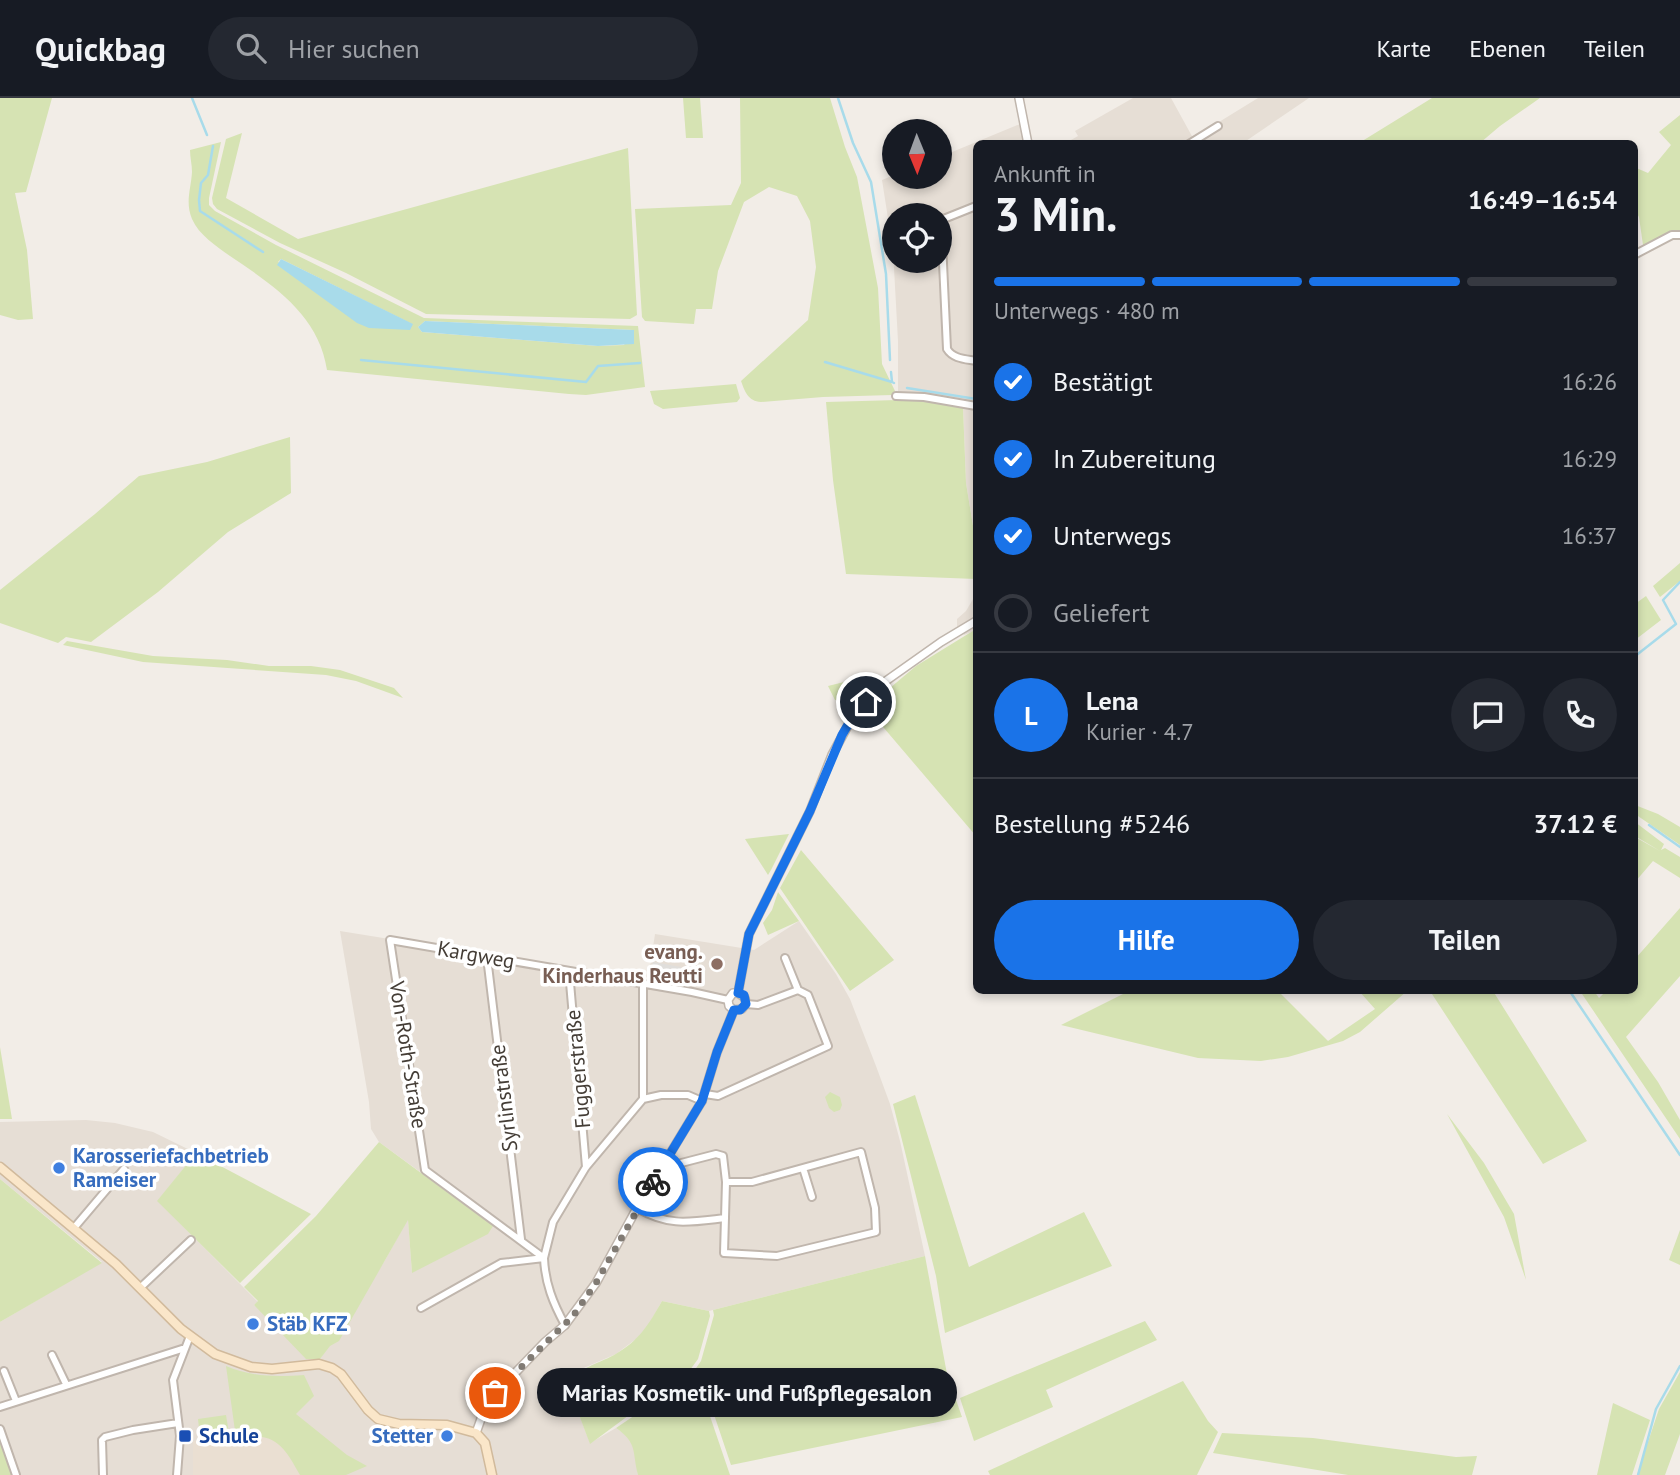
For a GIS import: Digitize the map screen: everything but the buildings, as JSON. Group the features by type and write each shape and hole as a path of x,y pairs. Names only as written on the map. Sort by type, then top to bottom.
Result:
{"main road":[{"path":"0,1167 74,1228 191,1336 215,1353 251,1367 272,1369 319,1364 332,1368 341,1374 373,1415 388,1422 447,1425 477,1433 485,1443 492,1475"}],"street":[{"path":"1019,98 1027,140"},
{"path":"1195,140 1218,125"},
{"path":"973,207 941,220 947,349 950,354 973,360"},
{"path":"1638,253 1672,235 1680,235"},
{"path":"896,396 924,397 973,405"},
{"path":"738,993 749,934 810,811 832,755 852,718 883,683 973,623"},
{"name":"Kargweg","path":"390,940 728,1000"},
{"name":"Von-Roth-Straße","path":"390,940 425,1170 486,1217 521,1239"},
{"name":"Syrlinstraße","path":"487,957 521,1239"},
{"path":"565,1325 547,1283 544,1258 553,1222 586,1167 643,1099 661,1095 718,1096 828,1046 808,995 798,990 785,958"},
{"name":"Fuggerstraße","path":"569,971 586,1167"},
{"path":"643,983 643,1099"},
{"path":"746,1004 758,1006 798,990"},
{"path":"733,993 738,993 744,995 746,1004 740,1010 734,1010 729,1006 728,1000 733,993"},
{"path":"477,1433 487,1402 565,1325 596,1283 637,1208 704,1097 717,1052 734,1010"},
{"path":"662,1168 716,1154 723,1156 726,1182 724,1253 779,1255 876,1232 875,1208 861,1152 752,1182 726,1182"},
{"path":"803,1168 812,1197"},
{"path":"74,1228 124,1169"},
{"path":"637,1208 652,1217 673,1222 725,1217"},
{"path":"521,1239 544,1258"},
{"path":"140,1288 191,1240"},
{"path":"421,1308 501,1263 544,1258"},
{"path":"177,1475 180,1443 173,1380 191,1336"},
{"path":"0,1407 185,1348"},
{"path":"52,1355 66,1384"},
{"path":"4,1371 16,1401"},
{"path":"103,1475 102,1440 105,1437 178,1423"},
{"path":"0,1429 16,1475"}],"shaded area":[{"path":"1133,98 1171,98 1193,138 1258,98 1309,98 1247,140 1071,140 1078,136 1075,131"},
{"path":"1020,124 1024,140 981,140"},
{"path":"973,143 973,526 966,483 963,407 923,400 898,400 894,273 952,273 952,203 886,203 883,189 952,189 952,152"},
{"path":"973,599 973,631 964,635 957,626 957,619"},
{"path":"799,921 850,999 876,1066 900,1141 925,1256 709,1311 662,1301 644,1333 616,1354 579,1370 567,1383 590,1443 616,1428 629,1437 634,1448 638,1475 12,1475 0,1443 0,1322 102,1262 0,1179 0,1122 86,1120 115,1123 153,1132 196,1153 158,1201 258,1302 254,1305 320,1359 384,1262 408,1219 412,1273 449,1193 379,1142 371,1129 369,1102 340,931 648,981 655,934 754,950"},
{"path":"653,962 681,967 678,986 650,982"},
{"path":"251,1435 274,1439 287,1453 300,1475 193,1475 193,1441"}],"green space":[{"path":"0,98 52,98 26,192 15,193 27,250 33,319 18,320 0,315"},
{"path":"683,98 700,98 703,138 686,138"},
{"path":"740,98 830,98 857,177 878,288 882,364 895,391 892,395 761,402 750,398 746,392 741,381 808,320 816,267 810,221 797,196 769,187 744,202 718,271 712,309 696,309 694,324 645,321 642,317 635,209 731,205 741,183"},
{"path":"1432,98 1540,98 1484,140 1364,140"},
{"path":"1680,115 1680,239 1673,239 1644,252 1638,215 1638,169 1648,173 1671,145 1659,132"},
{"path":"242,133 226,198 298,239 628,148 637,315 630,319 426,314 217,209 212,198 226,139"},
{"path":"221,142 209,198 209,205 215,211 276,245 424,318 638,326 645,387 586,395 327,370 315,333 292,303 214,244 195,225 189,207 192,172 190,150","holes":["281,259 412,324 278,262","425,321 634,330 624,345 598,346 422,332 418,327"]},
{"path":"736,384 740,398 737,402 663,409 654,404 650,391"},
{"path":"923,400 963,407 966,483 973,526 973,579 846,574 826,402"},
{"path":"290,437 291,493 228,532 158,592 91,642 66,637 58,643 0,623 0,590 139,476 207,462"},
{"path":"1680,563 1680,581 1660,597 1653,586"},
{"path":"1646,596 1661,620 1638,638 1638,602"},
{"path":"973,631 973,832 872,714 875,709 871,704 916,666"},
{"path":"67,641 153,656 340,670 394,688 403,698 356,681 326,675 143,662 63,645"},
{"path":"848,681 876,681 841,719 850,701 835,700 828,686"},
{"path":"1638,806 1680,827 1680,845 1638,816"},
{"path":"1638,824 1664,844 1661,850 1665,848 1680,857 1680,878 1653,861 1638,878 1638,839 1660,851 1638,838"},
{"path":"789,834 771,870 768,875 745,839"},
{"path":"801,850 894,960 850,991 780,888"},
{"path":"778,892 799,921 768,935 763,923 772,910"},
{"path":"1680,908 1680,976 1626,1037 1658,1082 1680,1120 1680,1139 1582,994 1596,994 1599,998 1603,994 1638,994 1638,956"},
{"path":"1123,994 1281,994 1328,1041 1375,1009 1362,994 1404,994 1360,1032 1343,1041 1288,1057 1261,1061 1198,1058 1061,1025"},
{"path":"1432,994 1495,994 1587,1141 1543,1164"},
{"path":"0,1047 12,1119 0,1119"},
{"path":"830,1092 840,1097 840,1110 834,1112 829,1108 825,1097"},
{"path":"915,1095 969,1267 1084,1212 1112,1266 945,1333 936,1276 893,1104"},
{"path":"1447,1114 1484,1163 1514,1214 1526,1280 1504,1217"},
{"path":"379,1142 493,1226 488,1234 412,1273 408,1220 339,1341 330,1346 320,1359 306,1359 254,1305 258,1301 244,1287 316,1216"},
{"path":"196,1153 311,1214 240,1283 157,1201"},
{"path":"0,1179 102,1263 0,1322"},
{"path":"1680,1230 1680,1265 1669,1260"},
{"path":"925,1256 947,1374 962,1417 731,1465 701,1376 694,1371 701,1361 714,1315 713,1310"},
{"path":"662,1301 709,1311 698,1359 690,1370 590,1444 567,1383 584,1369 614,1355 637,1338"},
{"path":"1145,1321 1157,1340 1046,1390 1053,1407 974,1441 960,1398"},
{"path":"226,1366 264,1375 304,1375 314,1396 296,1414 347,1455 367,1466 346,1475 300,1475 276,1442 260,1436 236,1438"},
{"path":"1680,1372 1680,1434 1665,1475 1637,1475 1659,1409"},
{"path":"692,1373 697,1378 730,1475 638,1475 631,1443 616,1428 678,1386"},
{"path":"1183,1381 1218,1432 1197,1475 990,1475 988,1471"},
{"path":"1613,1403 1650,1420 1632,1475 1597,1475"},
{"path":"226,1415 229,1433 200,1437 198,1419"},
{"path":"1222,1433 1313,1438 1456,1457 1477,1456 1472,1475 1348,1475 1213,1453"},
{"path":"0,1443 12,1475 0,1475"}],"water":[{"path":"281,259 413,324 410,330 369,328 357,323 277,265"},
{"path":"425,321 634,330 634,344 598,346 422,332 418,327"}],"waterway":[{"path":"192,98 207,135"},
{"path":"838,98 853,143 871,182 886,274 890,360"},
{"path":"213,146 208,175 201,183 200,211 263,252"},
{"path":"361,360 586,382 598,366 640,363"},
{"path":"825,362 892,382"},
{"path":"891,372 894,383"},
{"path":"907,388 973,399"},
{"path":"1638,654 1676,624 1663,600 1680,582"},
{"path":"1649,825 1680,847"},
{"path":"1572,994 1680,1155"},
{"path":"1638,1475 1656,1409 1680,1366"}],"way so far":[{"path":"495,1393 573,1316 596,1283 653,1182"}],"place":[{"name":"evang. Kinderhaus Reutti","path":"717,964"},
{"name":"Karosseriefachbetrieb Rameiser","path":"59,1168"},
{"name":"Stäb KFZ","path":"253,1324"},
{"name":"Marias Kosmetik- und Fußpflegesalon","path":"495,1393"},
{"name":"Schule","path":"185,1436"},
{"name":"Stetter","path":"447,1436"}],"route":[{"path":"653,1182 702,1101 717,1052 734,1010 740,1010 746,1004 744,995 738,993 749,934 810,811 842,735 866,702"}]}
